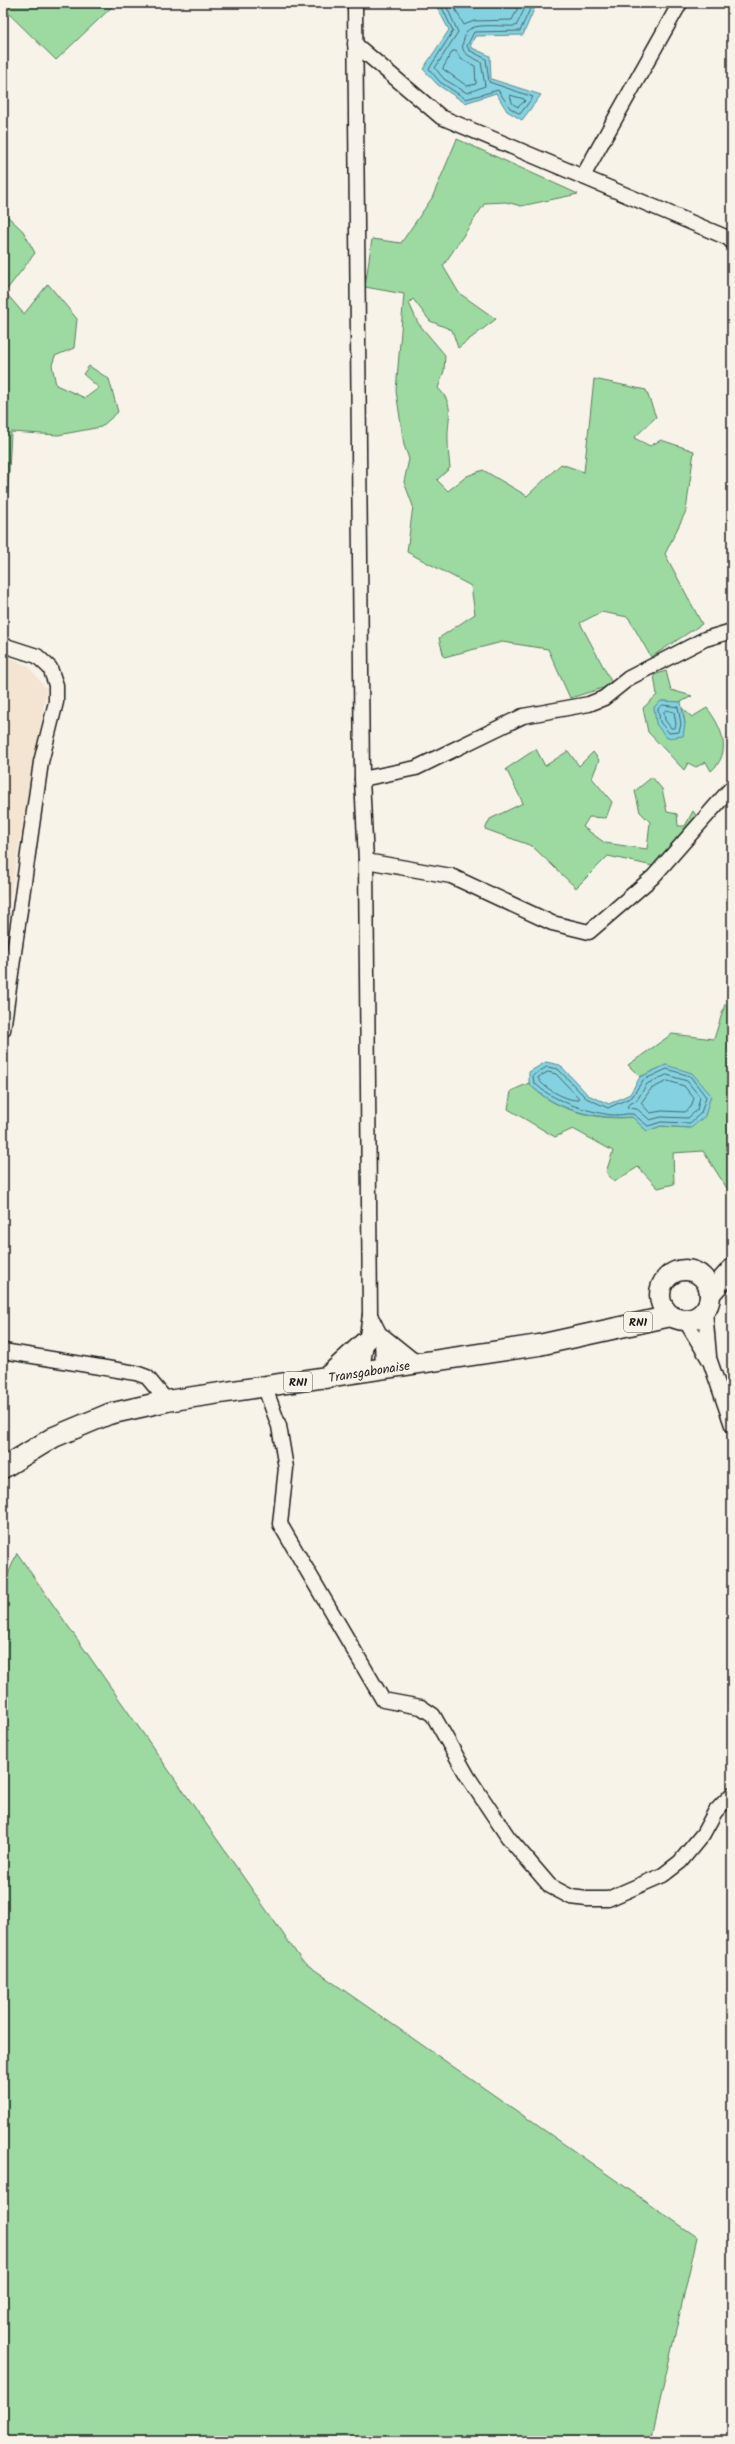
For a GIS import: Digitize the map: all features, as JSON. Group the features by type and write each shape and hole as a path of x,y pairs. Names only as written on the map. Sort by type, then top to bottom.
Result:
{"highway":[{"path":"701,1276 732,1264"},
{"path":"707,1302 709,1287 701,1276 691,1271 680,1271 669,1276 663,1285 660,1296 662,1304 678,1318 699,1316 707,1302 732,1269"},
{"name":"Transgabonaise","path":"605,1329 642,1310 660,1296"},
{"name":"Transgabonaise","path":"5,1465 54,1437 109,1414 167,1401 265,1388 362,1371 538,1345 605,1329 678,1318"},
{"path":"326,1378 374,1340 412,1364"}],"street":[{"path":"355,3 362,779 366,861 370,1315 374,1340 383,1368"},
{"path":"583,176 680,3"},
{"path":"355,44 441,117 728,238 732,242"},
{"path":"362,779 416,768 524,716 589,704 604,698 629,678 705,638 732,631"},
{"path":"3,645 37,656 50,668 56,686 56,702 41,762 3,1030"},
{"path":"366,861 451,876 552,923 589,932 653,877 732,787"},
{"path":"707,1302 710,1361 732,1425"},
{"path":"678,1318 710,1361"},
{"path":"362,1371 374,1340"},
{"path":"3,1351 142,1375 147,1377 156,1386 167,1401"},
{"path":"265,1388 279,1426 286,1468 280,1524 383,1700 421,1707 433,1716 468,1777 508,1837 550,1886 571,1897 587,1899 608,1898 663,1875 680,1862 703,1834 715,1812 732,1794"}],"shaded area":[{"path":"3,654 28,666 47,689 10,898 3,897"}],"green space":[{"path":"3,3 116,3 56,60 3,8"},
{"path":"457,139 578,194 521,206 506,202 485,203 443,266 459,293 496,319 458,348 452,330 430,321 413,299 409,303 418,323 445,355 444,371 438,388 444,394 449,407 448,443 450,468 437,480 448,491 467,476 483,470 527,496 561,464 584,472 594,379 646,390 656,417 634,438 650,446 661,440 694,451 686,511 665,554 702,624 651,657 628,617 601,612 580,623 613,685 570,698 548,649 502,642 444,657 439,638 475,614 471,586 407,552 413,506 404,482 409,459 404,445 396,391 404,294 365,287 372,239 401,243 432,198"},
{"path":"3,209 5,214 23,231 35,253 5,292 24,314 48,284 77,319 74,348 55,356 52,365 56,385 85,398 99,388 83,374 89,366 109,379 118,412 101,427 58,435 11,432 7,509 3,508"},
{"path":"666,671 671,690 692,696 681,702 661,701 685,724 682,708 692,717 707,708 717,723 723,740 722,756 718,764 711,771 706,762 696,767 688,763 684,770 648,732 643,708 657,695 654,675"},
{"path":"536,749 545,766 568,751 579,766 593,752 599,760 592,778 612,802 606,818 589,817 583,827 605,843 647,849 650,822 640,812 635,791 652,777 662,789 667,812 677,814 678,826 685,826 693,811 699,820 653,866 608,856 576,888 532,846 485,829 490,819 523,803 506,769"},
{"path":"725,1004 732,1008 732,1196 703,1151 673,1153 674,1184 658,1188 638,1167 614,1182 606,1172 613,1151 573,1129 555,1137 508,1109 511,1091 529,1083 538,1092 550,1100 576,1112 605,1117 632,1117 647,1131 661,1126 691,1128 666,1065 640,1077 628,1065 672,1034 714,1039"},
{"path":"17,1553 302,1961 697,2237 651,2441 3,2441 3,1586"}],"water":[{"path":"435,3 530,3 535,7 523,35 475,36 470,47 490,56 491,79 541,95 522,120 507,111 496,93 465,103 438,85 423,69 449,30"},
{"path":"661,701 681,702 685,724 683,736 667,738 656,724 654,707"},
{"path":"546,1062 560,1065 588,1095 609,1104 630,1094 640,1077 666,1065 692,1073 711,1095 705,1116 691,1128 661,1126 647,1131 632,1117 619,1118 591,1115 550,1100 529,1083 529,1072"}]}
